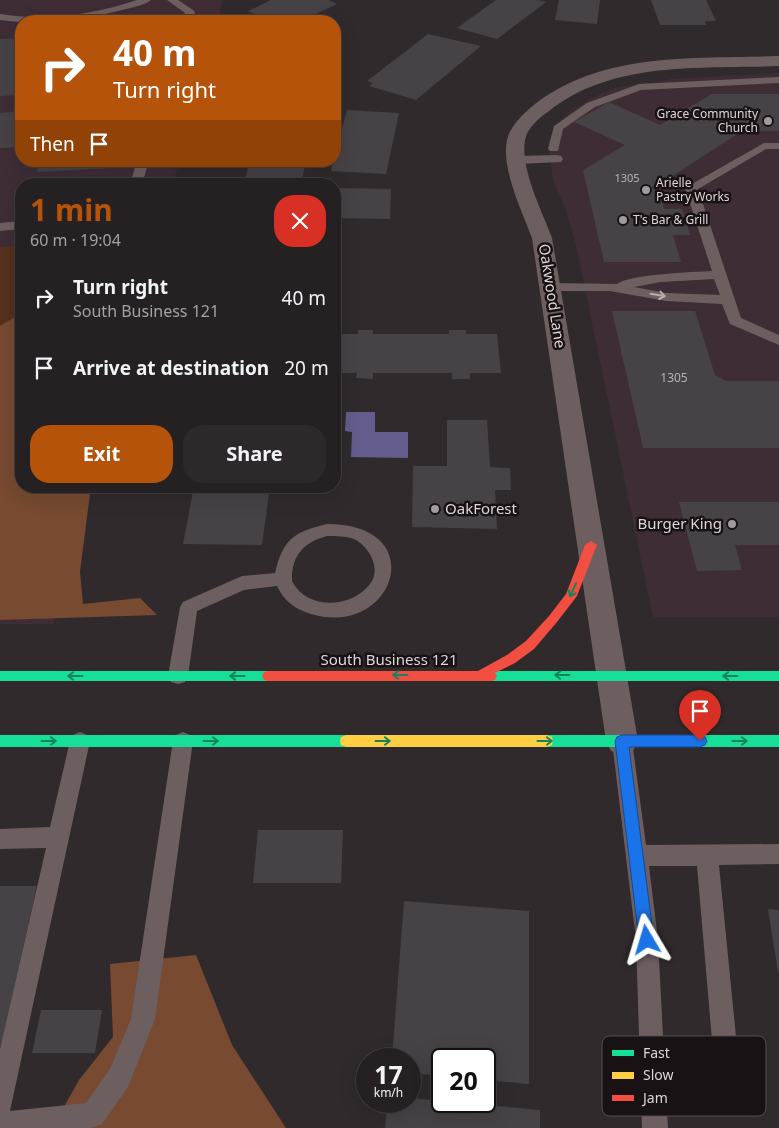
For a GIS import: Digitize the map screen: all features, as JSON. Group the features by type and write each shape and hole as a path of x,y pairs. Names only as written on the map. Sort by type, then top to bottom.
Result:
{"main road":[{"path":"480,675 511,659 530,645 553,619 571,596 590,545"},
{"name":"South Business 121","path":"0,676 779,676"},
{"path":"0,741 779,741"}],"street":[{"name":"Oakwood Lane","path":"622,741 551,287 542,238 526,194 518,160 516,139 526,123 548,101 580,82 649,67 779,61"}],"lane":[{"path":"85,15 100,13 146,0"},
{"path":"172,0 190,12 189,15"},
{"path":"0,17 15,19"},
{"path":"518,160 555,154 558,128 591,105 639,87 779,80"},
{"path":"779,146 764,146 691,188 735,321 779,340"},
{"path":"0,227 15,226"},
{"path":"610,287 661,278 720,275"},
{"path":"551,287 610,287 666,296 728,300"},
{"path":"327,530 344,530 360,535 377,549 381,555 384,568 382,580 374,592 362,602 346,608 330,610 313,607 299,601 288,591 282,579 287,553 297,542 327,530"},
{"path":"178,676 189,607 242,582 282,579"},
{"path":"0,1104 80,741"},
{"path":"0,1125 93,1115 119,1078 143,1019 183,741"},
{"path":"622,741 647,940 651,1036"},
{"path":"0,839 59,837"},
{"path":"636,856 779,854"},
{"path":"707,855 724,1036"}],"shaded area":[{"path":"0,0 223,0 219,15 15,15 15,167 177,167 175,178 15,178 15,493 89,493 53,624 0,624"},
{"path":"779,73 779,617 653,617 576,245 566,210 553,180 548,143 557,125 570,111 614,88 672,79"},
{"path":"15,246 15,326 0,337 0,247"},
{"path":"15,317 15,493 90,493 80,572 83,604 140,598 157,615 0,620 0,326"},
{"path":"346,412 375,412 375,432 408,432 408,458 351,457 352,432 345,431"},
{"path":"196,955 232,1045 286,1128 52,1128 79,1080 113,1037 110,964"}],"building":[{"path":"271,0 328,0 337,4 314,15 257,15 248,11"},
{"path":"496,0 537,0 546,2 497,39 457,28"},
{"path":"559,0 600,0 597,24 555,20"},
{"path":"651,0 706,0 716,21 705,21 706,25 660,25"},
{"path":"428,34 481,46 416,100 369,86 373,83 367,81"},
{"path":"15,38 15,95 0,96 0,39"},
{"path":"712,94 779,94 779,131 742,131 657,186 664,209 682,209 690,235 673,235 681,262 604,262 583,170 625,145 574,122 609,102 660,125"},
{"path":"15,106 15,147 0,148 0,113 13,112"},
{"path":"347,110 399,113 386,174 331,171 332,167 341,167 341,132"},
{"path":"38,167 112,167 112,168 37,172"},
{"path":"248,167 304,167 303,177 246,177"},
{"path":"341,188 391,189 390,219 341,218"},
{"path":"612,311 695,311 715,375 726,381 779,381 779,448 643,448"},
{"path":"358,330 373,330 373,334 449,334 449,330 466,330 466,334 497,334 501,373 470,373 470,379 452,379 452,373 373,373 373,379 356,378 357,373 341,373 341,334 358,334"},
{"path":"447,420 487,420 490,467 510,468 511,490 495,490 497,529 412,527 413,466 447,466"},
{"path":"193,493 269,493 262,545 183,544"},
{"name":"Burger King","path":"679,502 779,502 779,545 735,545 742,570 697,571"},
{"path":"258,830 343,830 341,883 253,883"},
{"path":"0,886 37,886 1,1046 0,1046"},
{"path":"404,901 529,911 529,1084 496,1081 496,1048 431,1048 431,1075 421,1074 421,1048 393,1048"},
{"path":"768,909 779,910 779,972 778,972"},
{"path":"41,1010 102,1010 95,1053 32,1053"},
{"path":"421,1099 431,1100 431,1113 496,1113 496,1106 540,1110 540,1128 385,1128 386,1113 421,1113"}],"traffic: fast":[{"path":"0,676 268,676"},
{"path":"491,676 779,676"},
{"path":"0,741 346,741"},
{"path":"547,741 779,741"}],"traffic: slow":[{"path":"346,741 547,741"}],"traffic: jam":[{"path":"483,673 511,659 530,645 553,619 571,596 591,545"},
{"path":"268,676 491,676"}],"place":[{"name":"Grace Community Church","path":"768,121"},
{"name":"Arielle Pastry Works","path":"646,190"},
{"name":"T's Bar & Grill","path":"623,220"},
{"name":"OakForest","path":"435,509"},
{"name":"Burger King","path":"732,524"}],"route":[{"path":"647,940 622,741 700,741"}]}
